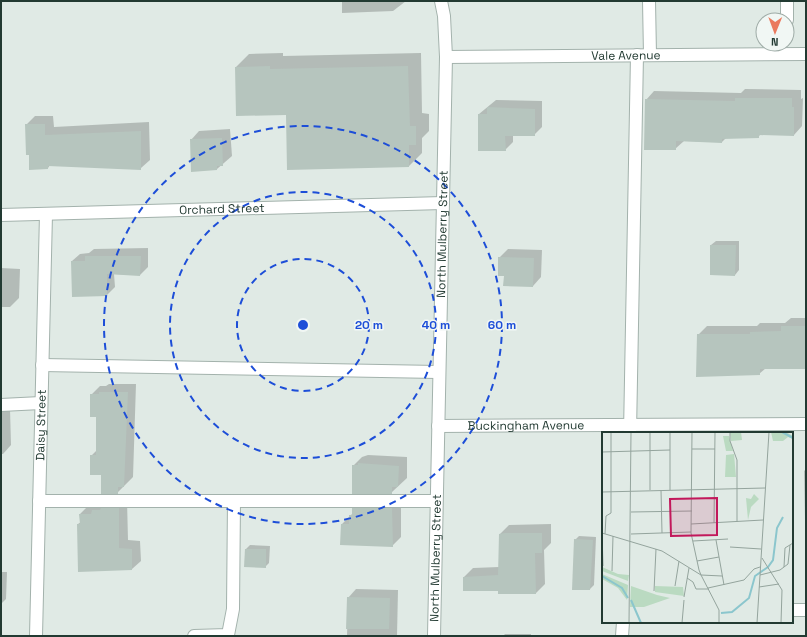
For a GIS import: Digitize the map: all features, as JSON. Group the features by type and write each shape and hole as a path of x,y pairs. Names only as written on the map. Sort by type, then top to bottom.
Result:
{"street":[{"name":"North Mulberry Street","path":"434,636 438,372 446,57 444,16 441,1"},
{"path":"649,1 650,55"},
{"path":"787,1 787,12"},
{"name":"Vale Avenue","path":"446,57 650,55 755,50"},
{"name":"Vale Avenue","path":"795,51 806,54"},
{"path":"630,429 637,55"},
{"name":"Orchard Street","path":"1,215 443,204"},
{"name":"Daisy Street","path":"36,636 46,214"},
{"path":"42,366 438,372"},
{"path":"1,405 41,403"},
{"name":"Buckingham Avenue","path":"438,426 630,429 806,424"},
{"path":"39,501 436,501"},
{"path":"194,636 228,636 233,609 234,501"},
{"path":"793,610 806,610"},
{"path":"622,636 623,623"}],"building":[{"path":"270,66 270,69 408,66 410,126 416,126 416,145 409,145 409,167 287,170 286,115 236,116 235,67"},
{"path":"735,98 792,98 792,107 794,107 794,136 759,135 759,138 722,139 722,143 676,141 676,150 644,150 645,99 735,101"},
{"path":"487,107 535,109 535,136 505,136 506,151 478,151 478,114 487,114"},
{"path":"25,124 45,124 45,135 141,131 141,170 48,166 48,169 29,170 29,155 26,155"},
{"path":"222,138 223,166 217,166 217,170 191,172 190,139"},
{"path":"710,245 736,245 735,276 710,275"},
{"path":"85,256 141,256 140,276 107,274 107,296 72,297 71,261 85,261"},
{"path":"498,257 534,258 533,287 503,286 504,276 498,276"},
{"path":"781,326 806,326 806,369 760,369 760,375 696,377 697,334 750,334 750,332 781,331"},
{"path":"99,392 128,392 124,487 118,487 118,494 101,494 101,475 90,475 90,455 96,455 96,417 90,417 90,394 99,394"},
{"path":"358,463 399,466 398,487 392,487 392,494 352,494 352,465 358,465"},
{"path":"101,508 119,508 119,548 132,549 132,570 78,572 77,524 80,524 79,514 91,514 92,510 100,510"},
{"path":"352,508 392,508 393,547 340,545 341,524 349,524 349,515 352,515"},
{"path":"542,533 542,553 535,553 536,594 498,594 498,591 463,591 463,577 498,575 499,534"},
{"path":"574,539 593,540 590,590 572,590"},
{"path":"245,549 266,549 266,568 244,567"},
{"path":"347,597 390,598 389,629 346,629"}]}
